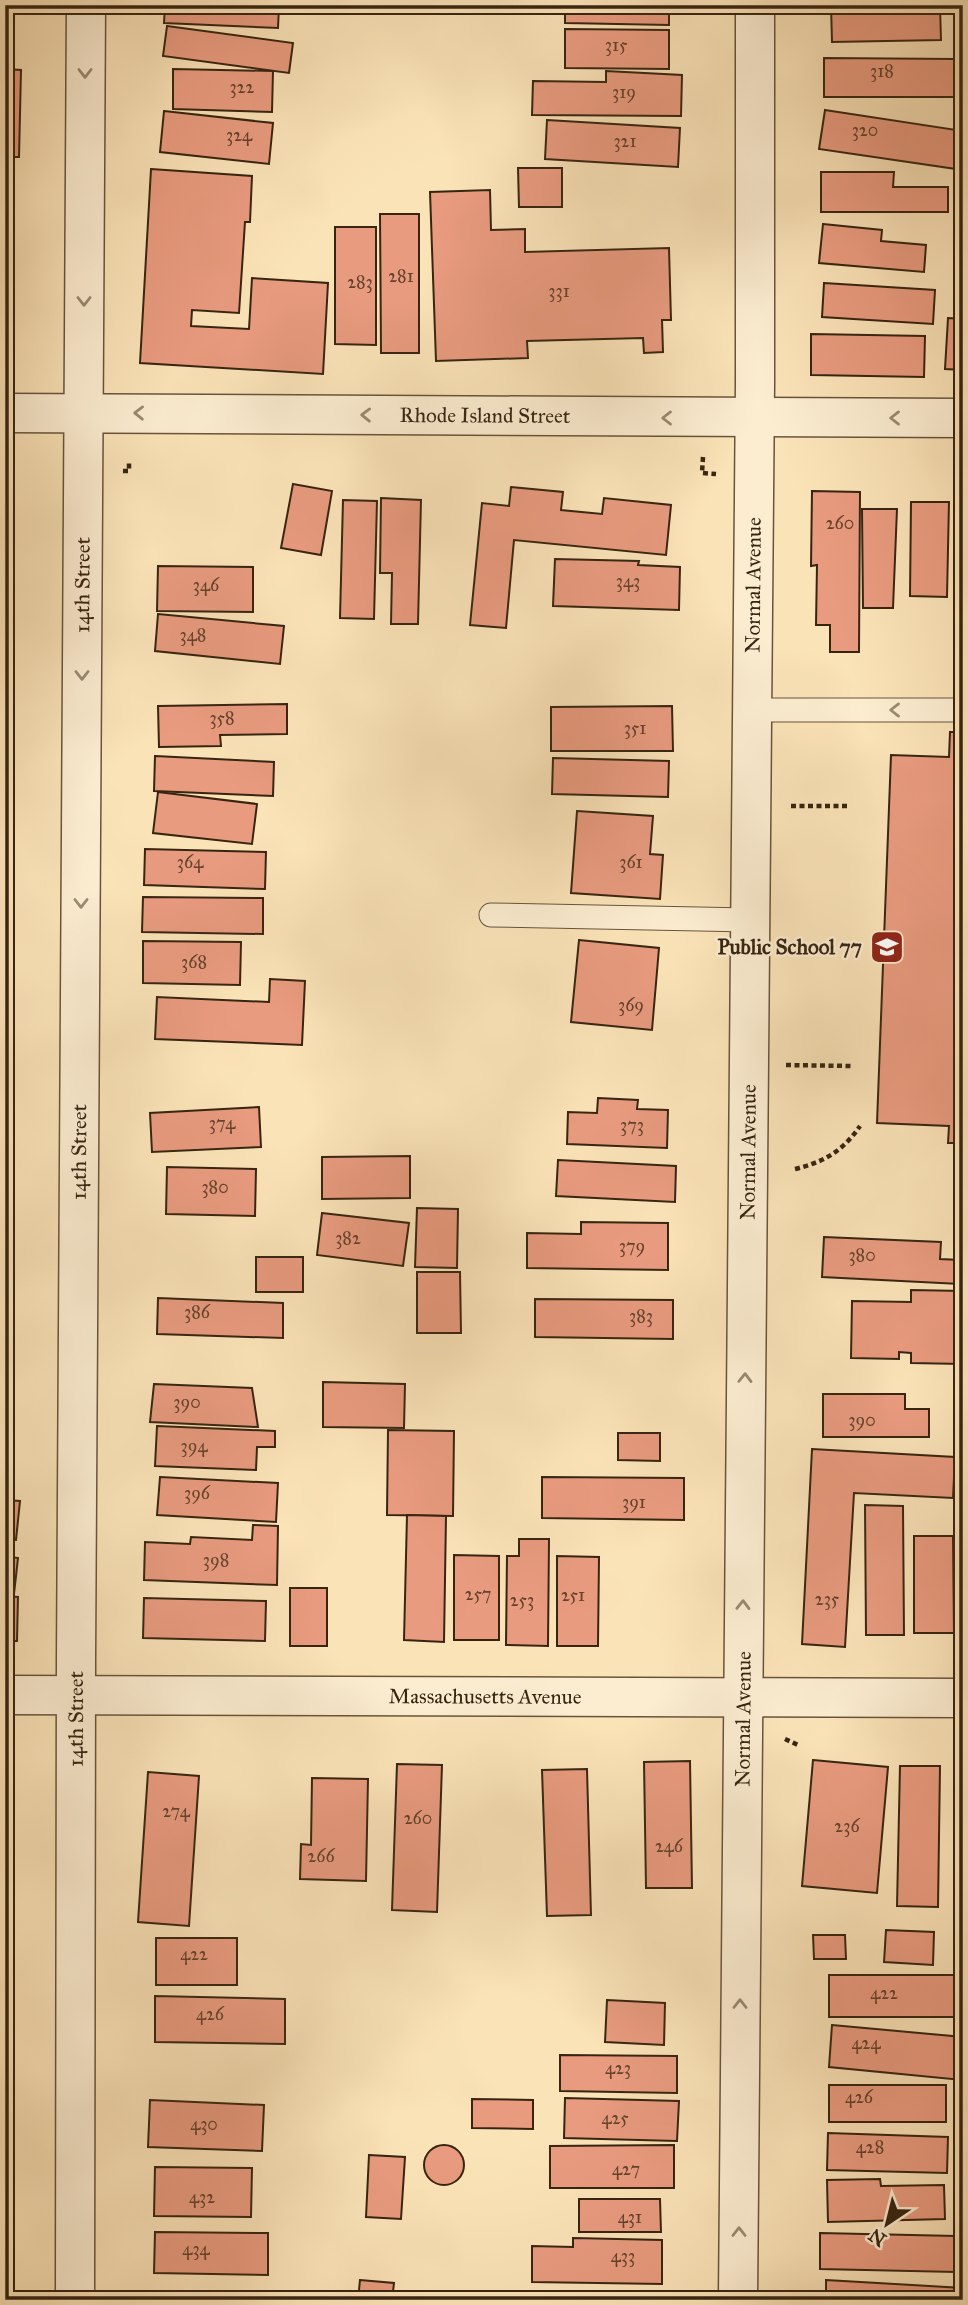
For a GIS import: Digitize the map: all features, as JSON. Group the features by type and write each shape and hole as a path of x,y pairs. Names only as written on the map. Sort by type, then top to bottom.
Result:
{"street":[{"name":"14th Street","path":"75,2300 86,5"},
{"name":"Normal Avenue","path":"738,2300 755,5"},
{"name":"Rhode Island Street","path":"5,413 963,418"},
{"name":"Massachusetts Avenue","path":"5,1695 963,1698"}],"lane":[{"path":"751,710 963,710"},
{"path":"491,915 750,920"}],"path":[{"path":"702,473 703,457"},
{"path":"129,460 129,471"},
{"path":"781,807 850,806"},
{"path":"778,1065 852,1066"},
{"path":"795,1169 819,1163 835,1154 860,1126"},
{"path":"785,1739 798,1745"}],"building":[{"path":"165,5 279,5 278,28 164,23"},
{"path":"565,5 669,5 669,25 565,23"},
{"path":"831,5 940,6 941,40 832,42"},
{"path":"167,26 293,43 289,73 163,56"},
{"path":"565,29 669,30 669,69 565,68"},
{"path":"824,58 956,59 956,97 824,97"},
{"path":"5,69 21,70 19,157 5,157"},
{"path":"173,69 273,71 272,112 173,109"},
{"path":"606,71 682,75 681,116 532,115 533,81 606,82"},
{"path":"825,110 963,131 963,170 819,149"},
{"path":"164,111 273,123 269,164 160,152"},
{"path":"547,120 680,128 678,167 545,159"},
{"path":"518,168 562,168 562,207 519,207"},
{"path":"151,169 252,176 250,222 245,222 239,313 192,310 191,326 249,329 252,278 328,283 323,374 140,363"},
{"path":"821,172 894,172 893,187 948,187 948,212 821,212"},
{"path":"490,190 491,230 525,229 525,252 669,248 671,320 662,320 663,352 644,353 643,338 527,341 528,358 436,361 430,192"},
{"path":"380,214 419,214 419,353 381,353"},
{"path":"823,224 882,230 881,241 926,245 924,272 819,263"},
{"path":"335,227 376,227 376,345 335,344"},
{"path":"956,268 963,268 963,302 957,302"},
{"path":"824,283 935,290 933,324 822,317"},
{"path":"948,318 963,319 963,370 945,369"},
{"path":"811,334 925,336 924,377 811,375"},
{"path":"293,484 332,491 321,555 281,548"},
{"path":"511,487 563,492 561,510 602,514 604,498 671,505 666,555 514,540 506,628 470,625 482,503 509,506"},
{"path":"812,491 860,492 859,652 830,652 830,625 816,625 817,565 811,566"},
{"path":"381,498 421,500 418,624 391,624 392,573 380,573"},
{"path":"343,500 377,501 374,619 340,618"},
{"path":"911,502 949,502 947,597 910,596"},
{"path":"862,509 897,509 893,608 863,608"},
{"path":"555,559 639,561 638,565 680,567 679,610 553,606"},
{"path":"158,566 253,567 253,612 157,611"},
{"path":"158,614 284,626 280,664 155,651"},
{"path":"287,704 287,734 220,735 221,746 159,747 158,706"},
{"path":"672,706 673,751 551,751 551,707"},
{"path":"5,728 12,728 8,776 5,776"},
{"path":"950,732 963,732 963,1143 948,1143 949,1126 877,1123 891,755 949,757"},
{"path":"155,756 274,762 273,796 154,791"},
{"path":"553,758 669,761 668,797 552,794"},
{"path":"158,792 257,804 252,844 153,833"},
{"path":"577,811 653,816 650,854 663,855 660,899 571,893"},
{"path":"145,849 266,852 265,889 144,885"},
{"path":"143,897 263,898 263,934 142,932"},
{"path":"579,940 659,948 652,1030 571,1022"},
{"path":"143,941 241,942 240,985 143,983"},
{"path":"270,979 305,981 302,1045 155,1039 157,997 269,1002"},
{"path":"5,1025 13,1026 9,1068 5,1068"},
{"path":"598,1098 638,1100 637,1109 668,1110 667,1148 567,1144 568,1112 597,1113"},
{"path":"259,1107 261,1147 152,1152 150,1113"},
{"path":"410,1156 410,1198 322,1199 322,1157"},
{"path":"558,1160 676,1166 675,1202 556,1196"},
{"path":"167,1167 256,1169 255,1216 166,1214"},
{"path":"417,1208 458,1209 457,1268 415,1267"},
{"path":"322,1213 409,1223 403,1266 317,1255"},
{"path":"581,1222 668,1223 668,1270 527,1268 527,1233 581,1234"},
{"path":"824,1237 941,1242 940,1259 961,1260 960,1284 822,1277"},
{"path":"256,1257 303,1257 303,1292 256,1292"},
{"path":"417,1272 460,1272 461,1333 417,1333"},
{"path":"911,1290 963,1291 963,1364 911,1363 911,1353 899,1352 899,1359 851,1358 852,1301 911,1302"},
{"path":"158,1298 283,1303 283,1338 157,1334"},
{"path":"535,1299 673,1300 673,1339 535,1337"},
{"path":"5,1300 12,1300 9,1343 5,1342"},
{"path":"323,1382 405,1384 404,1428 323,1427"},
{"path":"154,1384 252,1388 258,1427 150,1422"},
{"path":"823,1394 905,1394 905,1409 929,1409 929,1437 823,1437"},
{"path":"157,1426 275,1431 275,1447 257,1447 256,1470 155,1466"},
{"path":"388,1430 454,1431 453,1516 387,1515"},
{"path":"618,1433 660,1433 660,1461 618,1460"},
{"path":"812,1449 955,1457 953,1498 854,1493 845,1647 802,1644"},
{"path":"160,1477 278,1483 276,1522 157,1515"},
{"path":"542,1477 684,1478 684,1520 542,1518"},
{"path":"5,1500 20,1501 16,1540 5,1539"},
{"path":"865,1505 903,1506 904,1635 866,1635"},
{"path":"407,1515 446,1516 444,1642 404,1640"},
{"path":"253,1525 278,1526 277,1585 144,1580 145,1542 190,1544 191,1537 252,1540"},
{"path":"914,1536 953,1536 954,1633 914,1633"},
{"path":"519,1539 549,1539 548,1646 506,1645 507,1556 519,1556"},
{"path":"454,1555 499,1556 499,1640 454,1640"},
{"path":"5,1556 18,1558 14,1594 5,1593"},
{"path":"557,1556 599,1557 598,1646 557,1646"},
{"path":"290,1588 327,1588 327,1646 290,1646"},
{"path":"5,1596 18,1597 17,1641 5,1641"},
{"path":"144,1598 266,1601 265,1641 143,1638"},
{"path":"813,1760 888,1767 877,1893 802,1886"},
{"path":"690,1761 692,1888 646,1888 644,1762"},
{"path":"397,1764 442,1765 437,1912 392,1910"},
{"path":"900,1766 940,1766 938,1907 897,1906"},
{"path":"587,1769 591,1915 547,1916 542,1770"},
{"path":"148,1772 199,1776 189,1926 138,1922"},
{"path":"312,1778 368,1779 366,1881 300,1879 301,1844 311,1845"},
{"path":"886,1930 934,1932 933,1965 884,1962"},
{"path":"813,1935 845,1935 846,1959 814,1959"},
{"path":"156,1938 237,1938 237,1985 156,1985"},
{"path":"829,1975 963,1975 963,2017 829,2017"},
{"path":"155,1996 285,1999 285,2044 155,2042"},
{"path":"607,2000 665,2003 664,2045 605,2042"},
{"path":"832,2025 963,2037 962,2080 829,2067"},
{"path":"560,2055 677,2056 677,2093 560,2091"},
{"path":"829,2085 946,2085 946,2122 829,2122"},
{"path":"565,2098 679,2101 677,2141 564,2138"},
{"path":"472,2099 533,2100 533,2129 472,2128"},
{"path":"150,2100 264,2105 262,2151 148,2147"},
{"path":"828,2133 948,2137 947,2173 827,2170"},
{"path":"444,2145 458,2151 464,2165 458,2179 444,2185 430,2179 424,2165 430,2151"},
{"path":"674,2145 674,2188 550,2188 550,2146"},
{"path":"369,2155 405,2157 401,2219 366,2217"},
{"path":"155,2167 252,2168 251,2217 154,2216"},
{"path":"880,2179 881,2186 944,2185 945,2219 828,2222 827,2180"},
{"path":"579,2199 660,2199 661,2232 579,2232"},
{"path":"155,2232 268,2233 268,2275 154,2273"},
{"path":"820,2233 956,2236 956,2272 820,2269"},
{"path":"573,2238 662,2240 662,2284 532,2282 532,2246 573,2247"},
{"path":"360,2280 394,2283 392,2300 358,2300"},
{"path":"826,2280 963,2288 963,2300 826,2300"},
{"path":"558,2291 673,2292 673,2300 558,2300"},
{"path":"147,2292 275,2294 275,2300 147,2300"}],"place":[{"name":"Public School 77","path":"887,947"}]}
